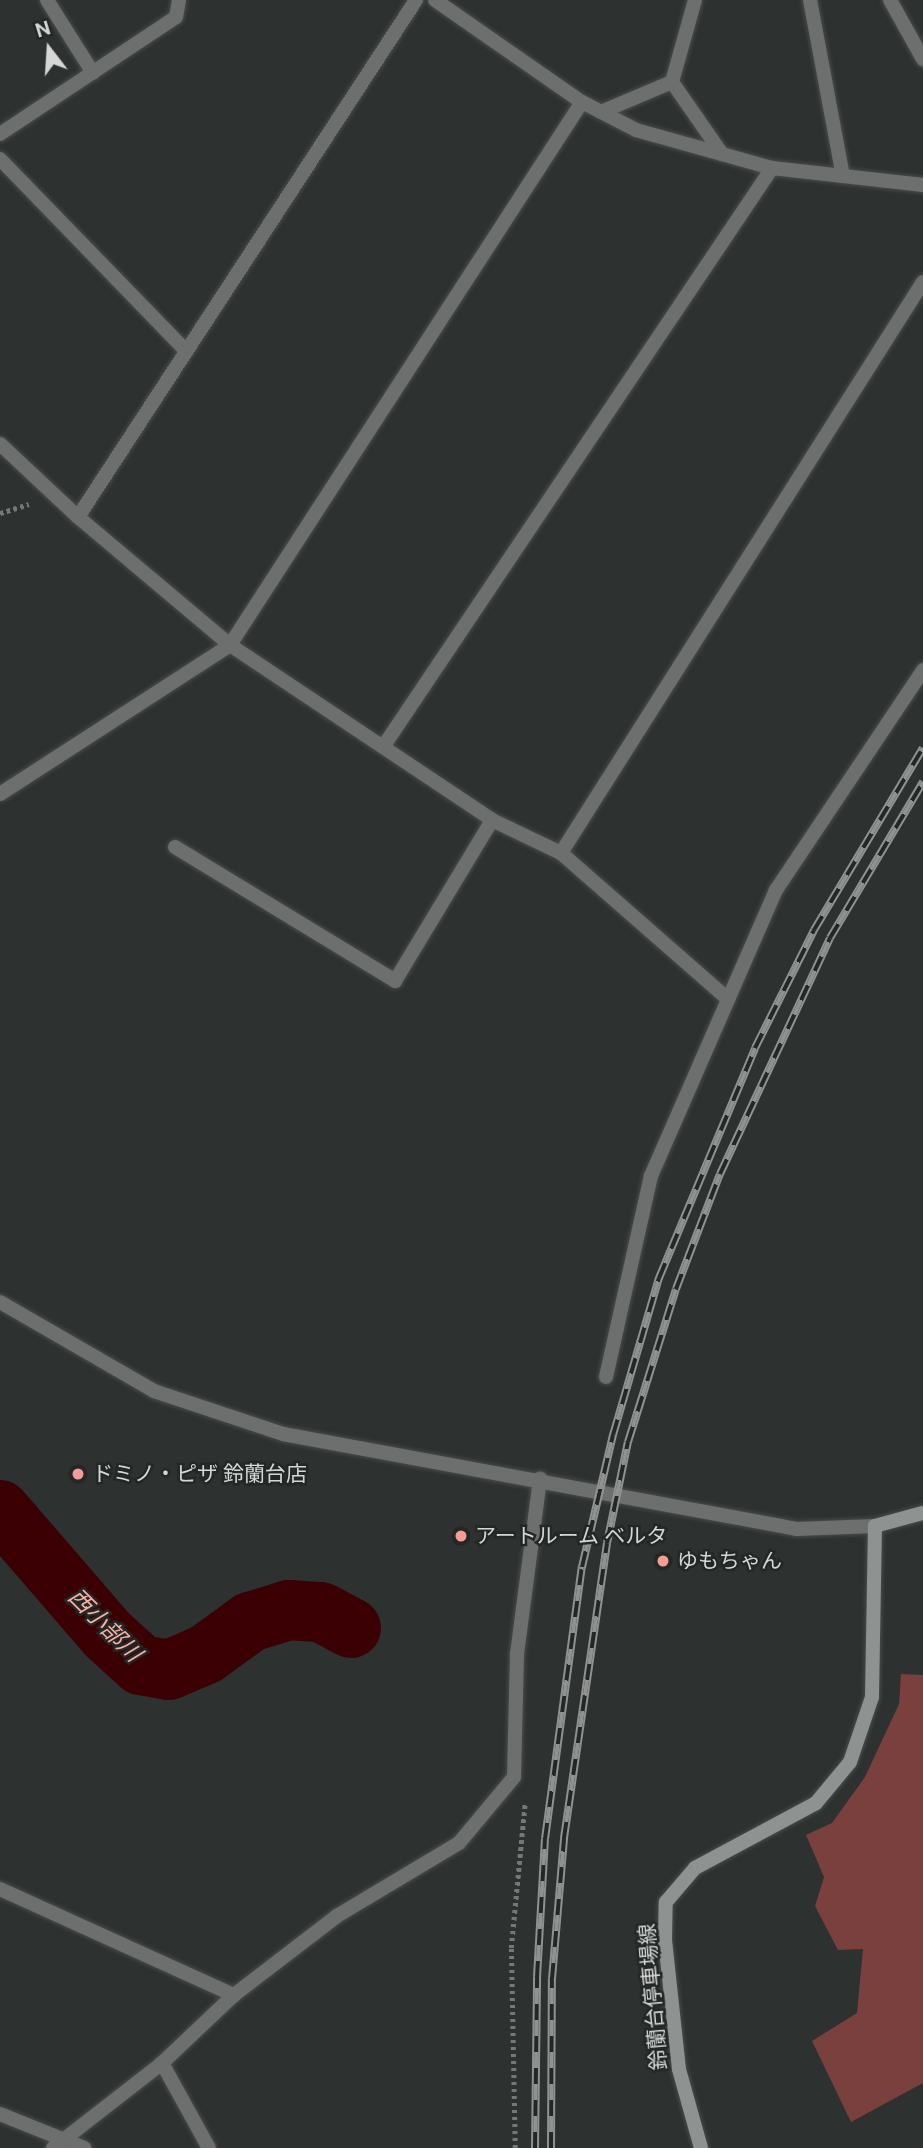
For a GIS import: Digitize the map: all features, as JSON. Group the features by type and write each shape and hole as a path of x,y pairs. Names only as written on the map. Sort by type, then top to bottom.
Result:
{"main road":[{"path":"875,1526 923,1513"},
{"name":"鈴蘭台停車場線","path":"701,2148 679,2069 665,1941 666,1902 695,1868 817,1803 850,1762 872,1698 875,1526"}],"street":[{"path":"47,0 93,73"},
{"path":"0,134 176,17 180,0"},
{"path":"78,517 415,0"},
{"path":"435,0 582,102 636,130 772,167 923,185"},
{"path":"672,82 695,0"},
{"path":"810,0 843,176"},
{"path":"890,0 923,59"},
{"path":"601,112 672,82"},
{"path":"672,82 722,154"},
{"path":"0,794 230,645 582,102"},
{"path":"0,159 186,351"},
{"path":"383,747 772,167"},
{"path":"561,853 923,282"},
{"path":"0,444 78,517 230,645 492,820 561,853 728,999"},
{"path":"606,1377 651,1176 776,890 923,670"},
{"path":"175,847 395,981 492,820"},
{"path":"0,1302 76,1350 154,1391 283,1434 540,1479 797,1529 875,1526"},
{"path":"58,2145 162,2063 233,1995 337,1916 459,1843 514,1777 517,1654 540,1479"},
{"path":"0,1889 233,1995"},
{"path":"162,2063 209,2148"},
{"path":"0,2114 58,2145 84,2148"}],"path":[{"path":"515,2148 511,1948 525,1798"}],"shaded area":[{"path":"901,1674 923,1675 923,2083 851,2122 812,2041 857,2013 863,1949 838,1950 815,1906 824,1877 806,1835 832,1823 865,1777 899,1704"}],"waterway":[{"name":"西小部川","path":"0,1510 108,1635 141,1665 169,1670 206,1654 250,1622 289,1610 321,1612 351,1628"}],"railway":[{"path":"535,2148 537,1977 545,1839 582,1567 613,1435 659,1278 755,1048 814,930 923,748"},
{"path":"551,2148 552,1979 564,1838 607,1543 628,1442 676,1289 720,1174 830,938 923,782"}],"place":[{"name":"ドミノ・ピザ 鈴蘭台店","path":"78,1474"},
{"name":"アートルーム ベルタ","path":"461,1536"},
{"name":"ゆもちゃん","path":"663,1561"}]}
